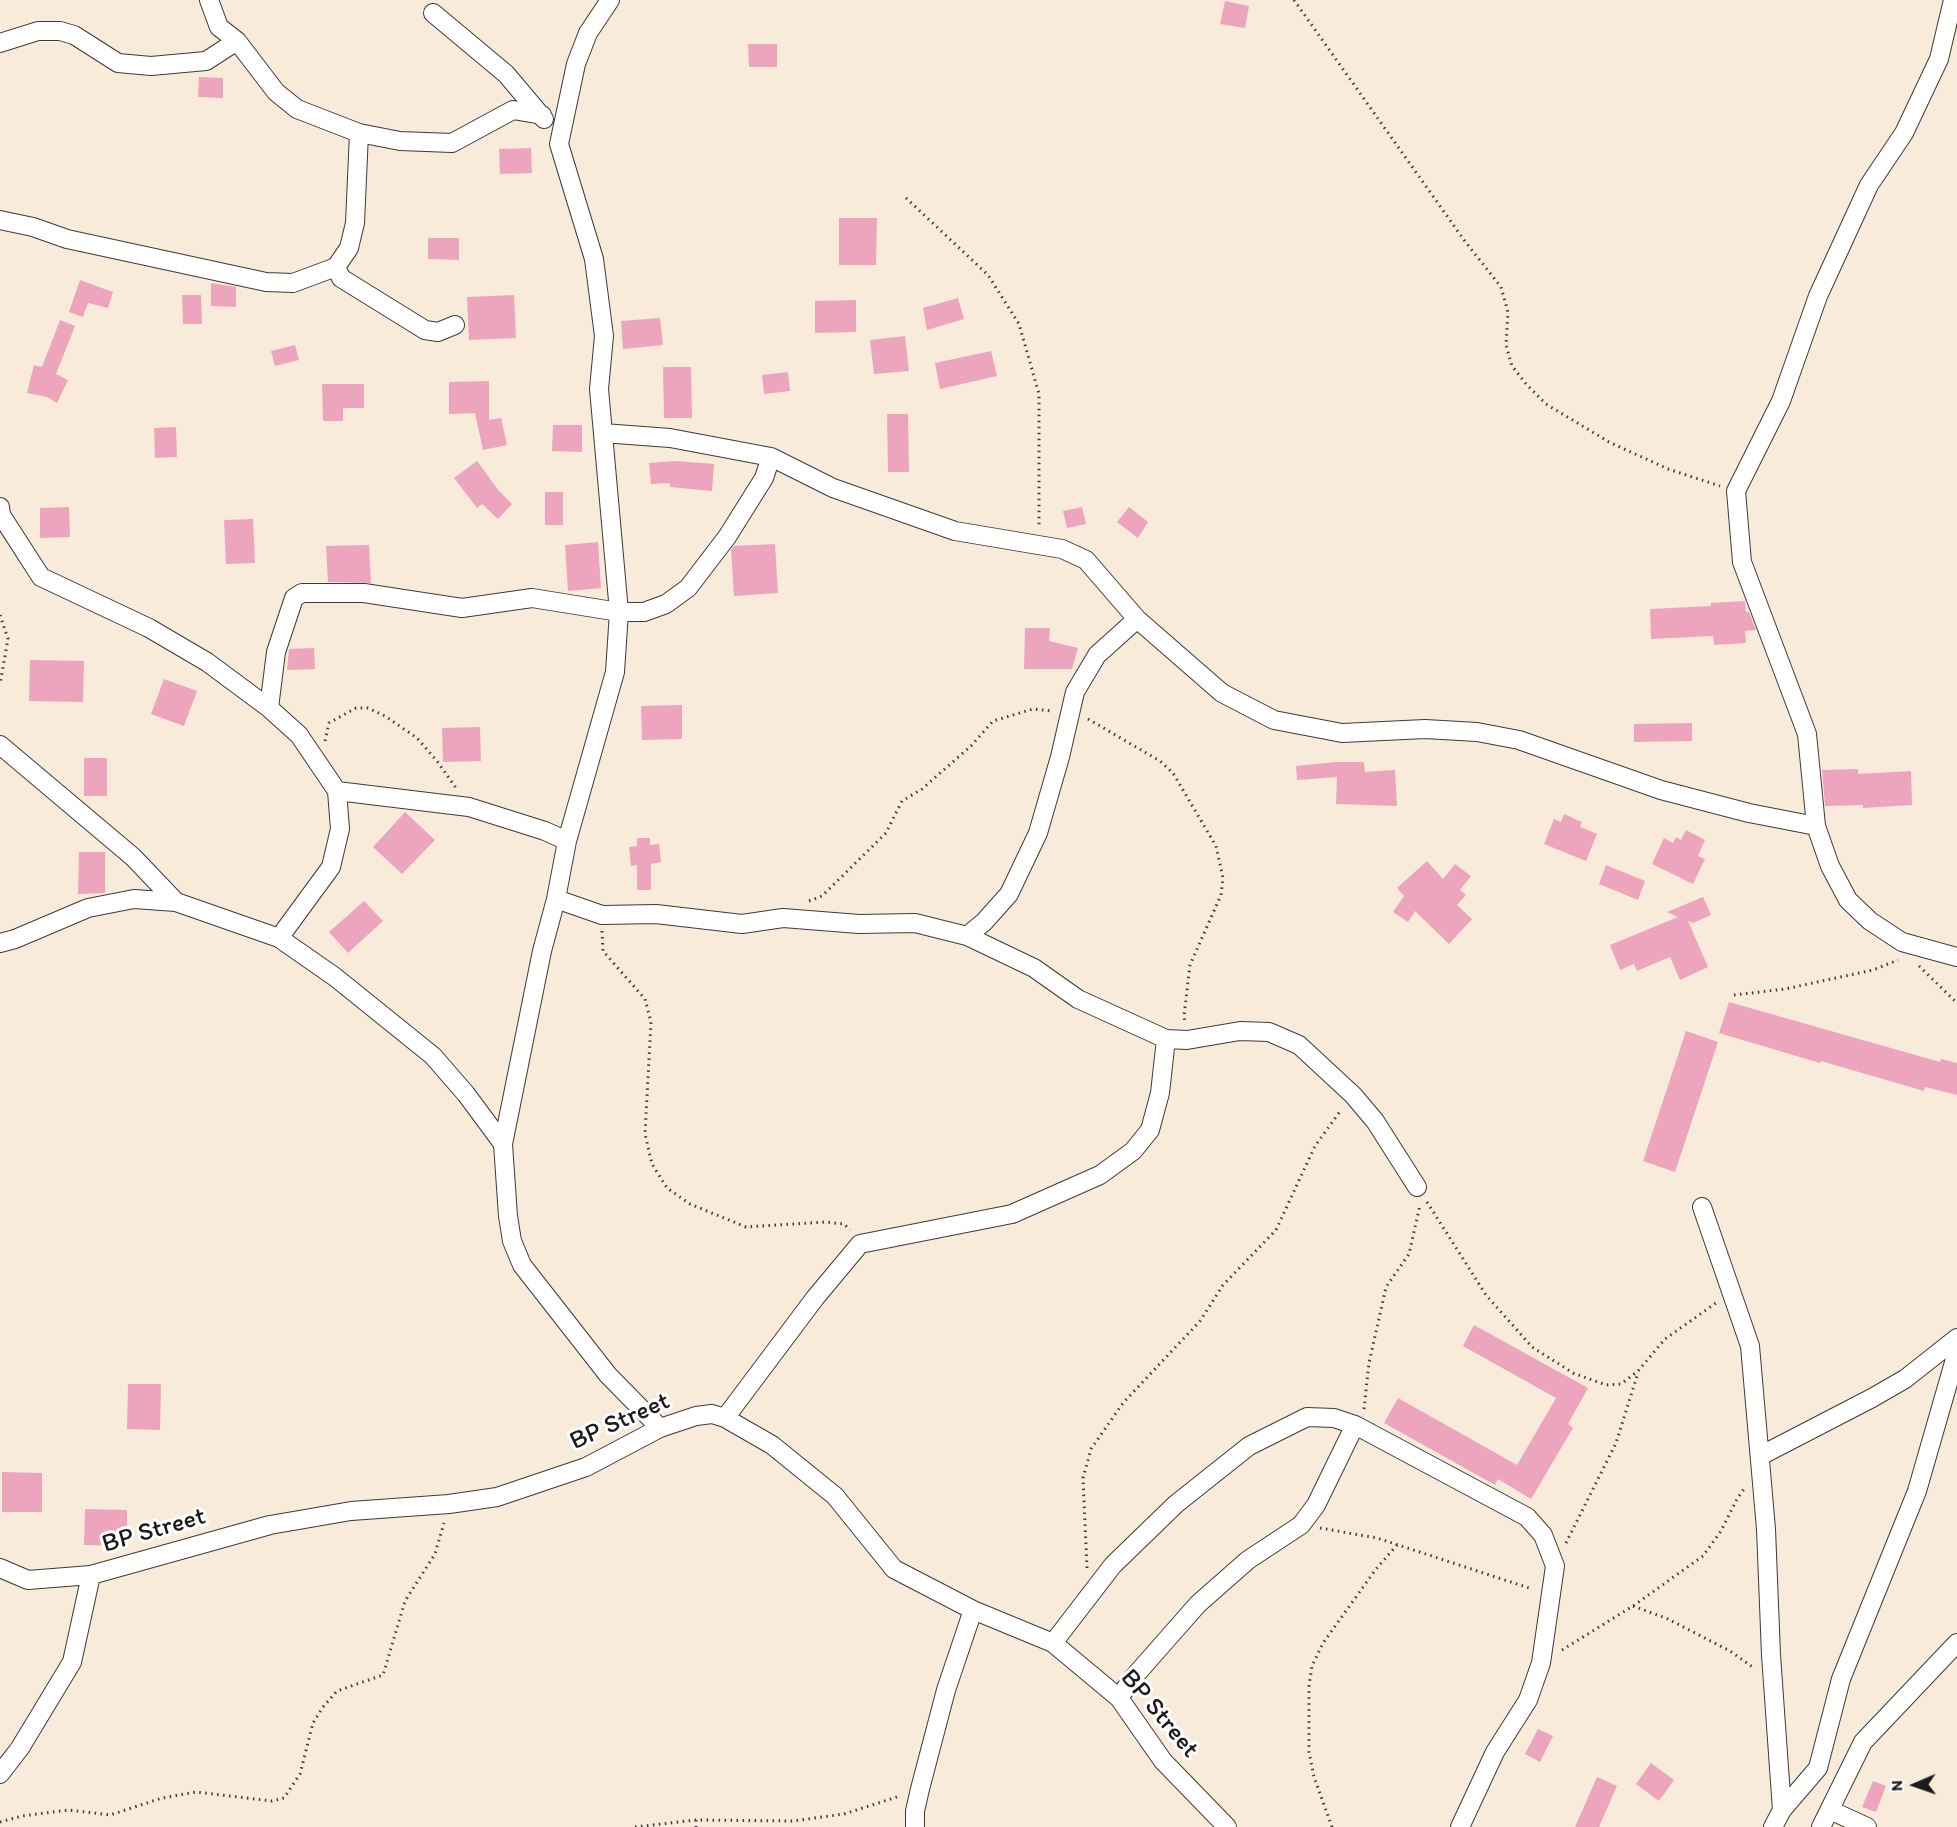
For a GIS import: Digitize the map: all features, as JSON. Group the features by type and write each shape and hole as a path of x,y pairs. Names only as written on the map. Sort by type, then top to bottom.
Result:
{"street":[{"path":"209,0 219,27 237,41 276,92 297,109 358,133 400,141 452,143 513,110 542,115"},
{"path":"559,144 576,64 588,33 610,0"},
{"path":"1953,0 1939,59 1904,133 1869,185 1818,296 1781,401 1736,491 1742,562 1807,734 1816,826 1830,866 1848,900 1870,921 1902,942 1957,957"},
{"path":"433,13 507,74 542,115 559,144 594,259 604,336 599,389 619,612 615,672 567,841 503,1144 508,1216 512,1241 522,1264 608,1375 660,1428"},
{"path":"0,43 38,31 60,32 74,35 118,63 150,66 206,61 237,41"},
{"path":"0,220 33,227 67,239 266,282 293,283 336,267 349,248 355,223 358,133"},
{"path":"336,267 340,278 425,330 438,332 456,325"},
{"path":"603,433 670,438 771,457 833,488 955,531 1062,549 1086,560 1137,619 1222,693 1274,720 1342,733 1425,729 1477,732 1519,740 1661,790 1749,813 1816,826"},
{"path":"269,708 276,652 294,597 302,594 364,593 462,608 532,598 619,612 644,612 666,604 688,588 727,537 764,478 771,457"},
{"path":"0,513 41,577 149,628 207,662 269,708 299,735 337,791 340,829 331,867 279,938"},
{"path":"967,936 984,922 1009,894 1038,832 1060,757 1075,692 1097,655 1137,619"},
{"path":"0,745 133,857 176,902"},
{"path":"337,791 469,807 545,831 567,841"},
{"path":"0,943 15,939 88,908 134,899 176,902 279,938 335,977 433,1056 466,1094 503,1144"},
{"path":"556,899 602,915 656,914 742,924 783,918 859,924 915,923 967,936 1034,968 1078,999 1166,1039 1187,1040 1240,1031 1269,1032 1299,1046 1353,1095 1375,1121 1417,1187"},
{"path":"726,1418 815,1298 860,1244 1012,1214 1100,1175 1133,1151 1149,1130 1160,1093 1166,1039"},
{"path":"1702,1208 1750,1346 1766,1529 1772,1681 1782,1810"},
{"path":"1760,1461 1905,1379 1957,1338"},
{"path":"1773,1827 1782,1810 1818,1768 1841,1679 1917,1491 1957,1352"},
{"name":"BP Street","path":"0,1568 28,1580 91,1575 270,1525 351,1511 449,1504 497,1497 586,1467 660,1428 696,1416 712,1414 726,1418 772,1445 835,1496 894,1569 973,1610 1053,1643 1119,1698 1163,1761 1227,1827"},
{"path":"1053,1643 1113,1565 1176,1504 1249,1446 1307,1417 1334,1418 1358,1427 1527,1517 1543,1535 1555,1566 1541,1663 1528,1700 1495,1752 1460,1827"},
{"path":"1119,1698 1132,1679 1198,1604 1248,1560 1300,1525 1316,1505 1358,1427"},
{"path":"0,1774 20,1748 72,1662 91,1575"},
{"path":"915,1827 915,1811 946,1690 973,1610"},
{"path":"1821,1827 1863,1742 1957,1643"},
{"path":"1830,1810 1867,1827"}],"path":[{"path":"1293,0 1464,240 1501,287 1508,312 1506,345 1512,366 1526,384 1546,404 1609,442 1668,469 1736,491"},
{"path":"906,198 988,275 1019,324 1039,394 1040,544"},
{"path":"0,615 8,639 0,684"},
{"path":"325,747 329,723 356,708 368,708 386,716 417,738 437,761 469,807"},
{"path":"783,918 792,908 822,896 837,883 886,833 902,801 922,789 971,747 993,721 1033,709 1069,712 1090,719 1160,761 1173,773 1216,846 1223,878 1221,895 1190,965 1184,1016 1187,1040"},
{"path":"602,915 603,951 645,999 651,1022 645,1134 652,1164 667,1188 690,1204 746,1227 825,1222 843,1224 853,1232 860,1244"},
{"path":"1734,994 1785,989 1873,970 1900,960"},
{"path":"1916,963 1957,1003"},
{"path":"1088,1597 1083,1478 1091,1449 1123,1403 1200,1321 1223,1286 1276,1230 1315,1146 1353,1095"},
{"path":"1358,1427 1386,1287 1409,1254 1423,1196 1486,1295 1532,1347 1573,1373 1606,1385 1621,1384 1638,1371 1665,1339 1732,1292"},
{"path":"1555,1566 1616,1443 1638,1371"},
{"path":"1541,1663 1633,1606 1703,1556 1721,1531 1760,1461"},
{"path":"0,1822 22,1816 69,1810 110,1815 162,1798 196,1792 272,1802 284,1798 300,1774 313,1723 323,1707 337,1691 383,1675 405,1601 435,1554 449,1504"},
{"path":"1300,1525 1377,1538 1552,1596"},
{"path":"1332,1827 1314,1778 1309,1752 1309,1686 1312,1666 1323,1643 1376,1569 1397,1545"},
{"path":"1633,1606 1668,1619 1730,1651 1772,1681"},
{"path":"635,1827 696,1820 793,1821 844,1814 920,1789"},
{"path":"696,1820 696,1827"}],"building":[{"path":"1225,1 1249,6 1245,28 1220,24"},
{"path":"748,44 777,44 777,67 749,67"},
{"path":"199,77 223,78 223,98 198,97"},
{"path":"531,148 532,173 500,174 499,149"},
{"path":"839,218 877,218 876,265 839,265"},
{"path":"428,238 459,238 459,260 428,259"},
{"path":"80,280 113,292 108,308 88,303 83,317 69,312"},
{"path":"211,283 236,287 236,307 211,306"},
{"path":"182,295 201,295 202,324 183,324"},
{"path":"514,295 516,338 469,340 467,297"},
{"path":"958,298 964,319 927,330 923,308"},
{"path":"856,300 856,332 815,333 815,301"},
{"path":"660,318 663,345 623,349 621,321"},
{"path":"60,320 75,326 56,374 68,380 57,403 47,397 27,393 34,365 42,367"},
{"path":"905,336 909,371 874,374 870,340"},
{"path":"295,345 299,360 275,366 271,351"},
{"path":"991,351 997,376 940,389 935,363"},
{"path":"663,367 691,367 692,418 664,418"},
{"path":"788,372 790,391 764,394 762,375"},
{"path":"489,381 489,420 501,418 507,445 483,450 475,413 449,414 449,382"},
{"path":"322,384 364,384 364,408 343,408 343,421 323,421"},
{"path":"887,414 908,414 909,472 888,472"},
{"path":"553,425 582,425 582,452 552,451"},
{"path":"176,427 177,457 155,458 154,428"},
{"path":"477,461 499,491 512,504 498,519 482,504 477,508 454,478"},
{"path":"676,461 714,464 712,491 670,487 670,483 651,484 649,463"},
{"path":"545,492 563,492 563,525 545,525"},
{"path":"69,507 70,537 40,538 40,508"},
{"path":"1082,507 1086,524 1067,528 1063,511"},
{"path":"1129,507 1148,522 1138,538 1117,522"},
{"path":"253,519 255,563 226,564 224,520"},
{"path":"598,542 601,588 568,591 565,545"},
{"path":"775,544 778,593 734,596 731,550 734,546"},
{"path":"369,545 371,583 328,582 326,546"},
{"path":"1745,601 1746,612 1749,612 1756,630 1745,631 1746,643 1714,645 1713,636 1651,639 1650,609 1711,606 1711,603"},
{"path":"1025,628 1050,628 1049,641 1078,648 1072,669 1024,669"},
{"path":"314,648 315,669 287,670 289,649"},
{"path":"30,660 84,661 83,702 29,701"},
{"path":"164,679 197,691 184,726 151,714"},
{"path":"682,705 682,739 642,740 641,706"},
{"path":"1692,723 1692,741 1634,742 1634,724"},
{"path":"480,727 481,761 443,762 442,728"},
{"path":"84,758 107,758 107,796 84,796"},
{"path":"1364,762 1365,772 1395,770 1397,806 1336,804 1337,777 1297,780 1296,766"},
{"path":"1858,769 1858,774 1911,771 1912,805 1863,808 1863,805 1825,806 1822,770"},
{"path":"405,812 435,840 402,874 373,847"},
{"path":"1564,814 1582,822 1580,827 1597,834 1586,861 1544,844 1554,819 1561,822"},
{"path":"1686,830 1705,840 1698,856 1705,859 1693,884 1652,864 1664,838 1673,843 1676,837 1681,840"},
{"path":"637,838 650,838 650,845 659,844 661,862 651,864 651,890 637,890 637,865 631,866 629,847 637,846"},
{"path":"79,852 105,852 105,893 78,894"},
{"path":"1427,861 1443,879 1455,864 1471,876 1460,890 1466,895 1457,905 1472,919 1449,944 1415,911 1408,922 1393,912 1404,896 1397,888"},
{"path":"1606,865 1645,881 1638,900 1599,884"},
{"path":"1703,897 1711,915 1693,923 1688,921 1708,967 1680,980 1670,957 1637,971 1634,964 1620,970 1610,945 1678,917 1667,912"},
{"path":"364,901 383,921 348,953 329,932"},
{"path":"1729,1002 1940,1062 1941,1059 1957,1063 1957,1095 1925,1087 1924,1091 1719,1033"},
{"path":"1686,1031 1718,1042 1675,1172 1643,1161"},
{"path":"1474,1325 1588,1388 1568,1424 1573,1428 1531,1499 1498,1479 1495,1485 1384,1423 1398,1398 1517,1465 1556,1398 1463,1346"},
{"path":"128,1384 161,1384 160,1430 127,1429"},
{"path":"2,1472 42,1473 42,1512 2,1512"},
{"path":"85,1509 127,1510 127,1546 84,1545"},
{"path":"1538,1729 1553,1736 1540,1762 1525,1754"},
{"path":"1651,1763 1674,1780 1659,1801 1636,1784"},
{"path":"1597,1777 1617,1786 1599,1827 1575,1827"},
{"path":"1873,1781 1886,1786 1876,1812 1862,1807"}]}
